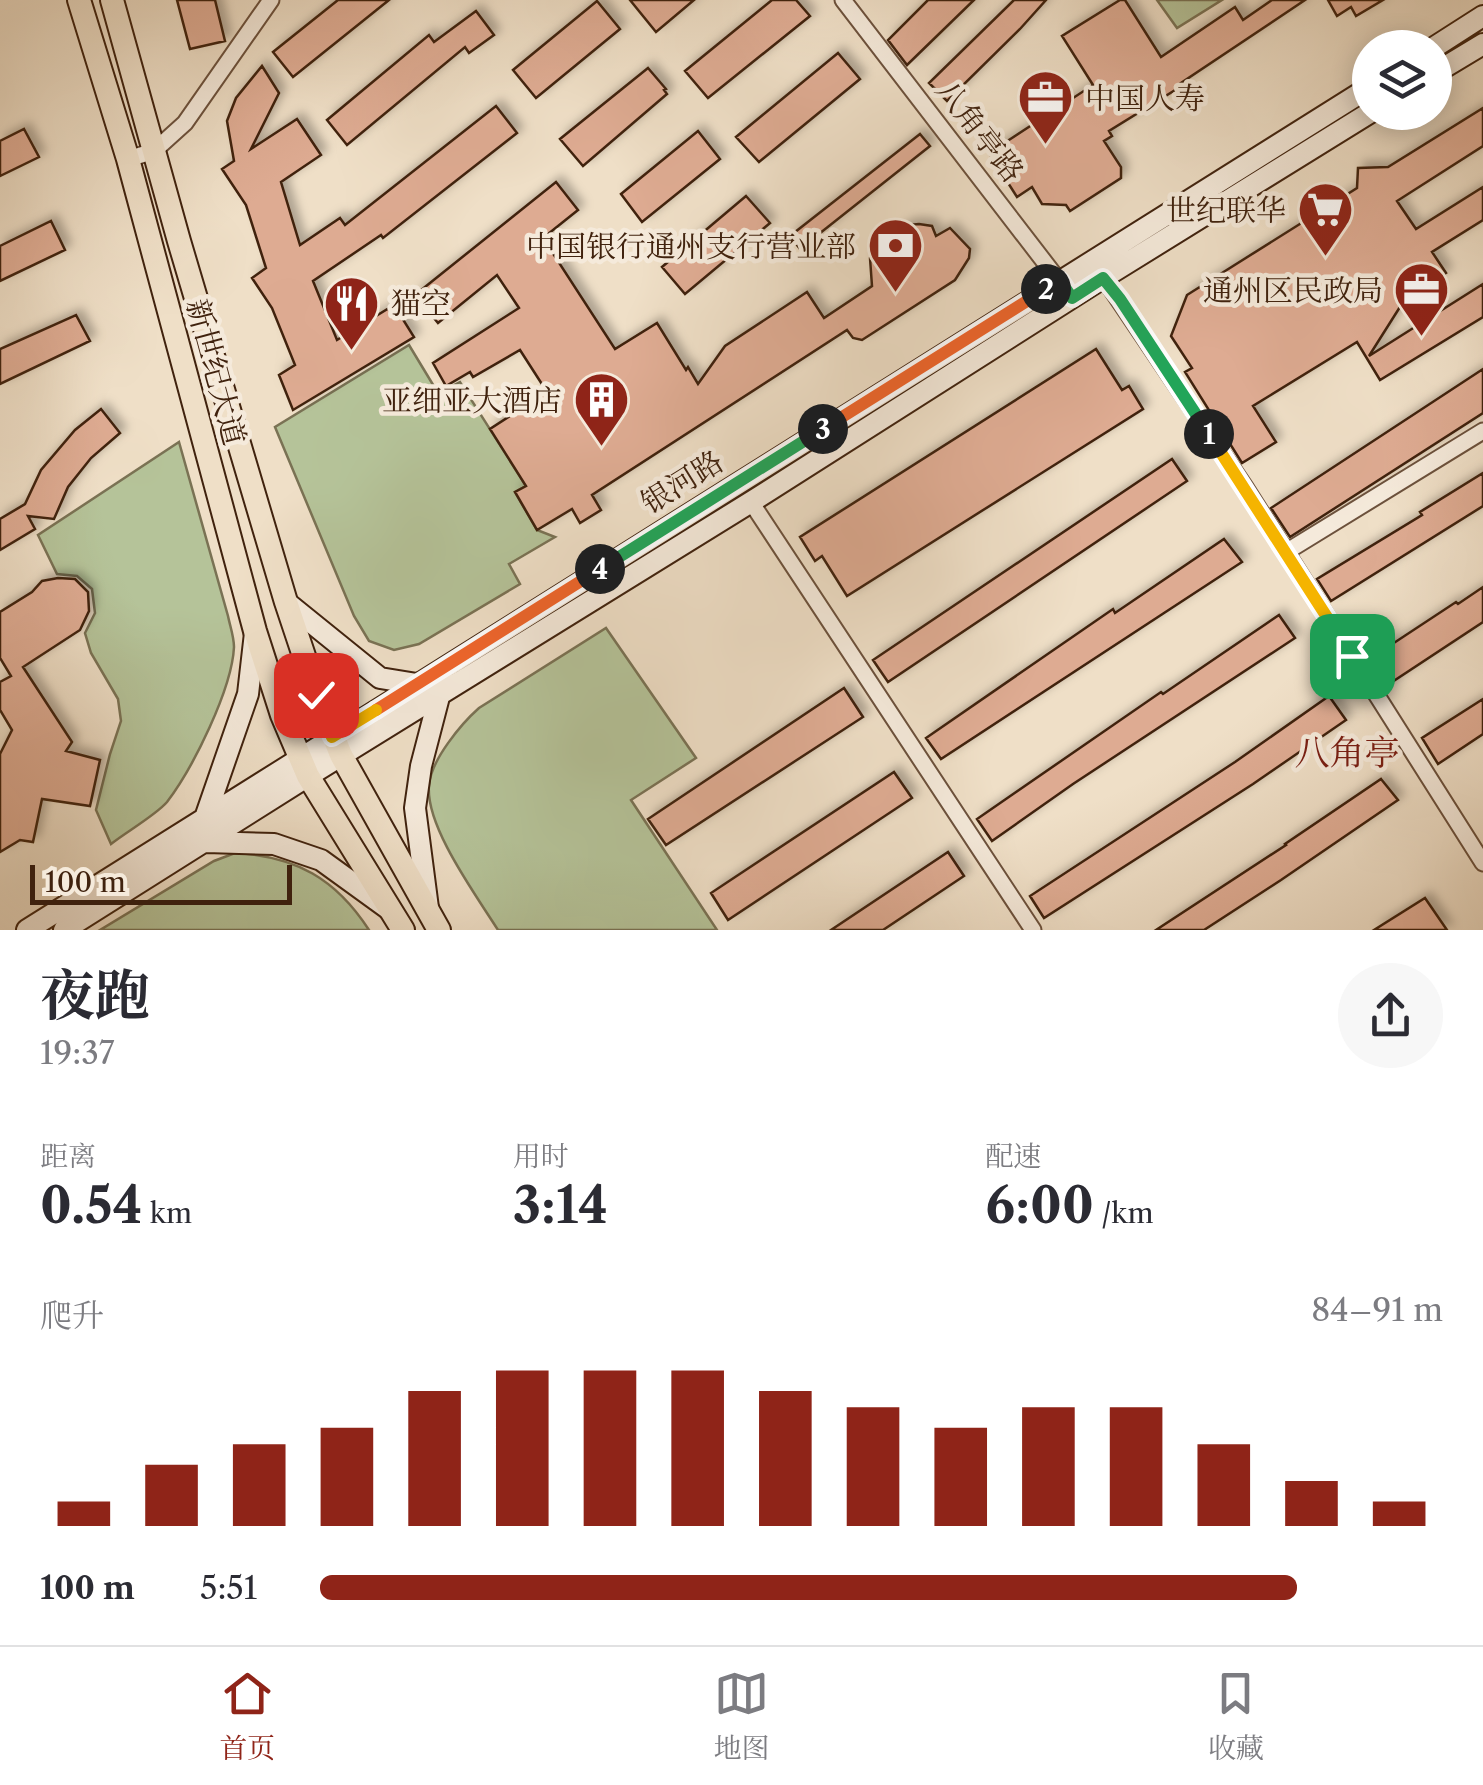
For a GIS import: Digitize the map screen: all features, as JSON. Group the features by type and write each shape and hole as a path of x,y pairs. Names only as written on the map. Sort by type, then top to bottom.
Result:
{"main road":[{"name":"新世纪大道","path":"79,0 128,158 255,631 282,716 305,766 398,921"},
{"name":"新世纪大道","path":"112,0 286,602 337,746 434,920"},
{"path":"1452,36 1483,16"},
{"path":"1452,63 1483,44"},
{"name":"银河路","path":"27,930 205,818 440,694 751,502 1352,99"},
{"name":"银河路","path":"1098,268 1352,123"},
{"name":"银河路","path":"337,746 417,684 1066,289"},
{"path":"286,602 380,678 417,684"},
{"path":"205,818 248,694 255,631"},
{"path":"434,920 415,808 440,694"},
{"name":"银河路","path":"64,930 206,842 305,766"},
{"path":"206,842 274,844 320,860 398,921"}],"street":[{"path":"128,158 154,150 185,122 271,0"},
{"name":"八角亭路","path":"843,0 1066,289"},
{"path":"1098,268 1286,552 1483,863"},
{"path":"1286,552 1483,431"},
{"path":"751,502 1033,930"}],"green space":[{"path":"1157,0 1222,0 1177,28"},
{"path":"409,345 438,393 460,382 526,486 515,492 537,530 555,537 509,564 520,584 419,644 394,650 369,641 354,616 275,427"},
{"path":"179,442 232,632 232,664 210,728 167,802 111,844 96,810 121,721 118,699 91,653 85,633 95,613 92,589 77,576 57,574 38,535"},
{"path":"606,628 696,758 631,800 717,930 498,930 454,860 435,820 430,802 431,775 464,723 479,708"},
{"path":"235,853 277,859 313,874 343,897 369,930 100,930 214,861"}],"building":[{"path":"177,0 215,0 225,41 190,49"},
{"path":"338,0 389,0 293,77 273,52"},
{"path":"630,0 694,0 656,32"},
{"path":"772,0 796,0 810,16 708,98 685,71"},
{"path":"928,0 974,0 907,65 888,40"},
{"path":"1014,0 1046,0 947,101 929,83"},
{"path":"1125,0 1161,57 1235,7 1243,20 1272,0 1305,0 1109,131 1112,136 1104,141 1121,167 1121,178 1070,211 1066,205 1042,204 1032,187 1017,197 989,153 1093,85 1062,36"},
{"path":"1328,0 1383,0 1356,16 1351,7 1337,16"},
{"path":"597,1 620,29 536,98 513,70"},
{"path":"476,11 494,35 469,53 465,47 347,145 327,120 429,35 434,42"},
{"path":"838,53 860,79 759,162 736,137"},
{"path":"262,66 279,93 251,149 297,119 321,155 281,182 300,245 340,218 345,225 496,106 517,133 383,238 381,235 313,281 337,340 394,305 414,337 293,410 279,375 295,365 272,308 252,278 266,268 246,205 222,169 234,161 227,121 236,98"},
{"path":"648,68 667,94 583,166 560,139"},
{"path":"1483,108 1483,146 1397,201 1416,229 1483,187 1483,220 1432,252 1446,273 1405,299 1369,356 1483,284 1483,317 1380,380 1357,342 1253,406 1276,442 1242,463 1185,372 1192,368 1171,336 1187,295 1357,188 1358,168 1388,167"},
{"path":"24,129 39,157 0,176 0,141"},
{"path":"698,131 720,159 642,222 621,194"},
{"path":"920,134 930,146 800,249 790,236"},
{"path":"556,182 578,210 543,238 615,349 657,323 698,384 725,346 807,292 824,318 872,286 870,258 875,248 908,225 932,226 936,236 950,228 970,249 969,258 955,280 862,340 853,338 847,330 592,495 601,510 580,523 572,509 537,530 515,492 526,486 490,429 547,392 520,350 473,377 470,372 446,386 433,363 519,308 497,275 438,323 415,295"},
{"path":"746,196 770,223 685,294 662,267"},
{"path":"51,221 65,250 0,281 0,246"},
{"path":"76,315 90,341 0,384 0,349"},
{"path":"1096,349 1122,390 1129,386 1143,409 847,596 822,556 815,561 800,537"},
{"path":"1483,369 1483,413 1290,537 1271,508"},
{"path":"101,409 120,433 91,458 68,487 54,519 28,516 35,529 0,550 0,519 25,504 41,470 75,430"},
{"path":"1172,459 1187,481 888,682 873,660"},
{"path":"1483,473 1483,506 1331,601 1317,579"},
{"path":"1224,539 1242,562 941,759 926,738 1113,609 1115,613"},
{"path":"75,579 88,592 89,611 80,630 23,667 72,742 66,751 100,760 90,806 42,799 33,842 20,840 0,852 0,754 12,730 0,710 0,682 11,676 0,658 0,612 42,581"},
{"path":"1483,587 1483,622 1386,686 1368,660"},
{"path":"1279,615 1295,638 992,841 977,819"},
{"path":"844,688 863,717 666,845 648,819"},
{"path":"1329,696 1346,720 1044,918 1030,896"},
{"path":"1483,699 1483,734 1438,764 1422,738"},
{"path":"894,772 912,798 728,920 711,893"},
{"path":"1381,779 1398,800 1281,880 1204,930 1156,930 1286,845"},
{"path":"948,852 964,876 883,930 831,930"},
{"path":"1425,898 1447,930 1374,930"}],"place":[{"name":"中国人寿","path":"1046,147"},
{"name":"世纪联华","path":"1325,259"},
{"name":"中国银行通州支行营业部","path":"895,295"},
{"name":"通州区民政局","path":"1422,339"},
{"name":"猫空","path":"352,352"},
{"name":"亚细亚大酒店","path":"601,449"}],"district":[{"name":"八角亭","path":"1347,752"}],"route":[{"path":"316,695 332,737 1060,280 1072,298 1103,278 1245,487 1352,656"}]}
